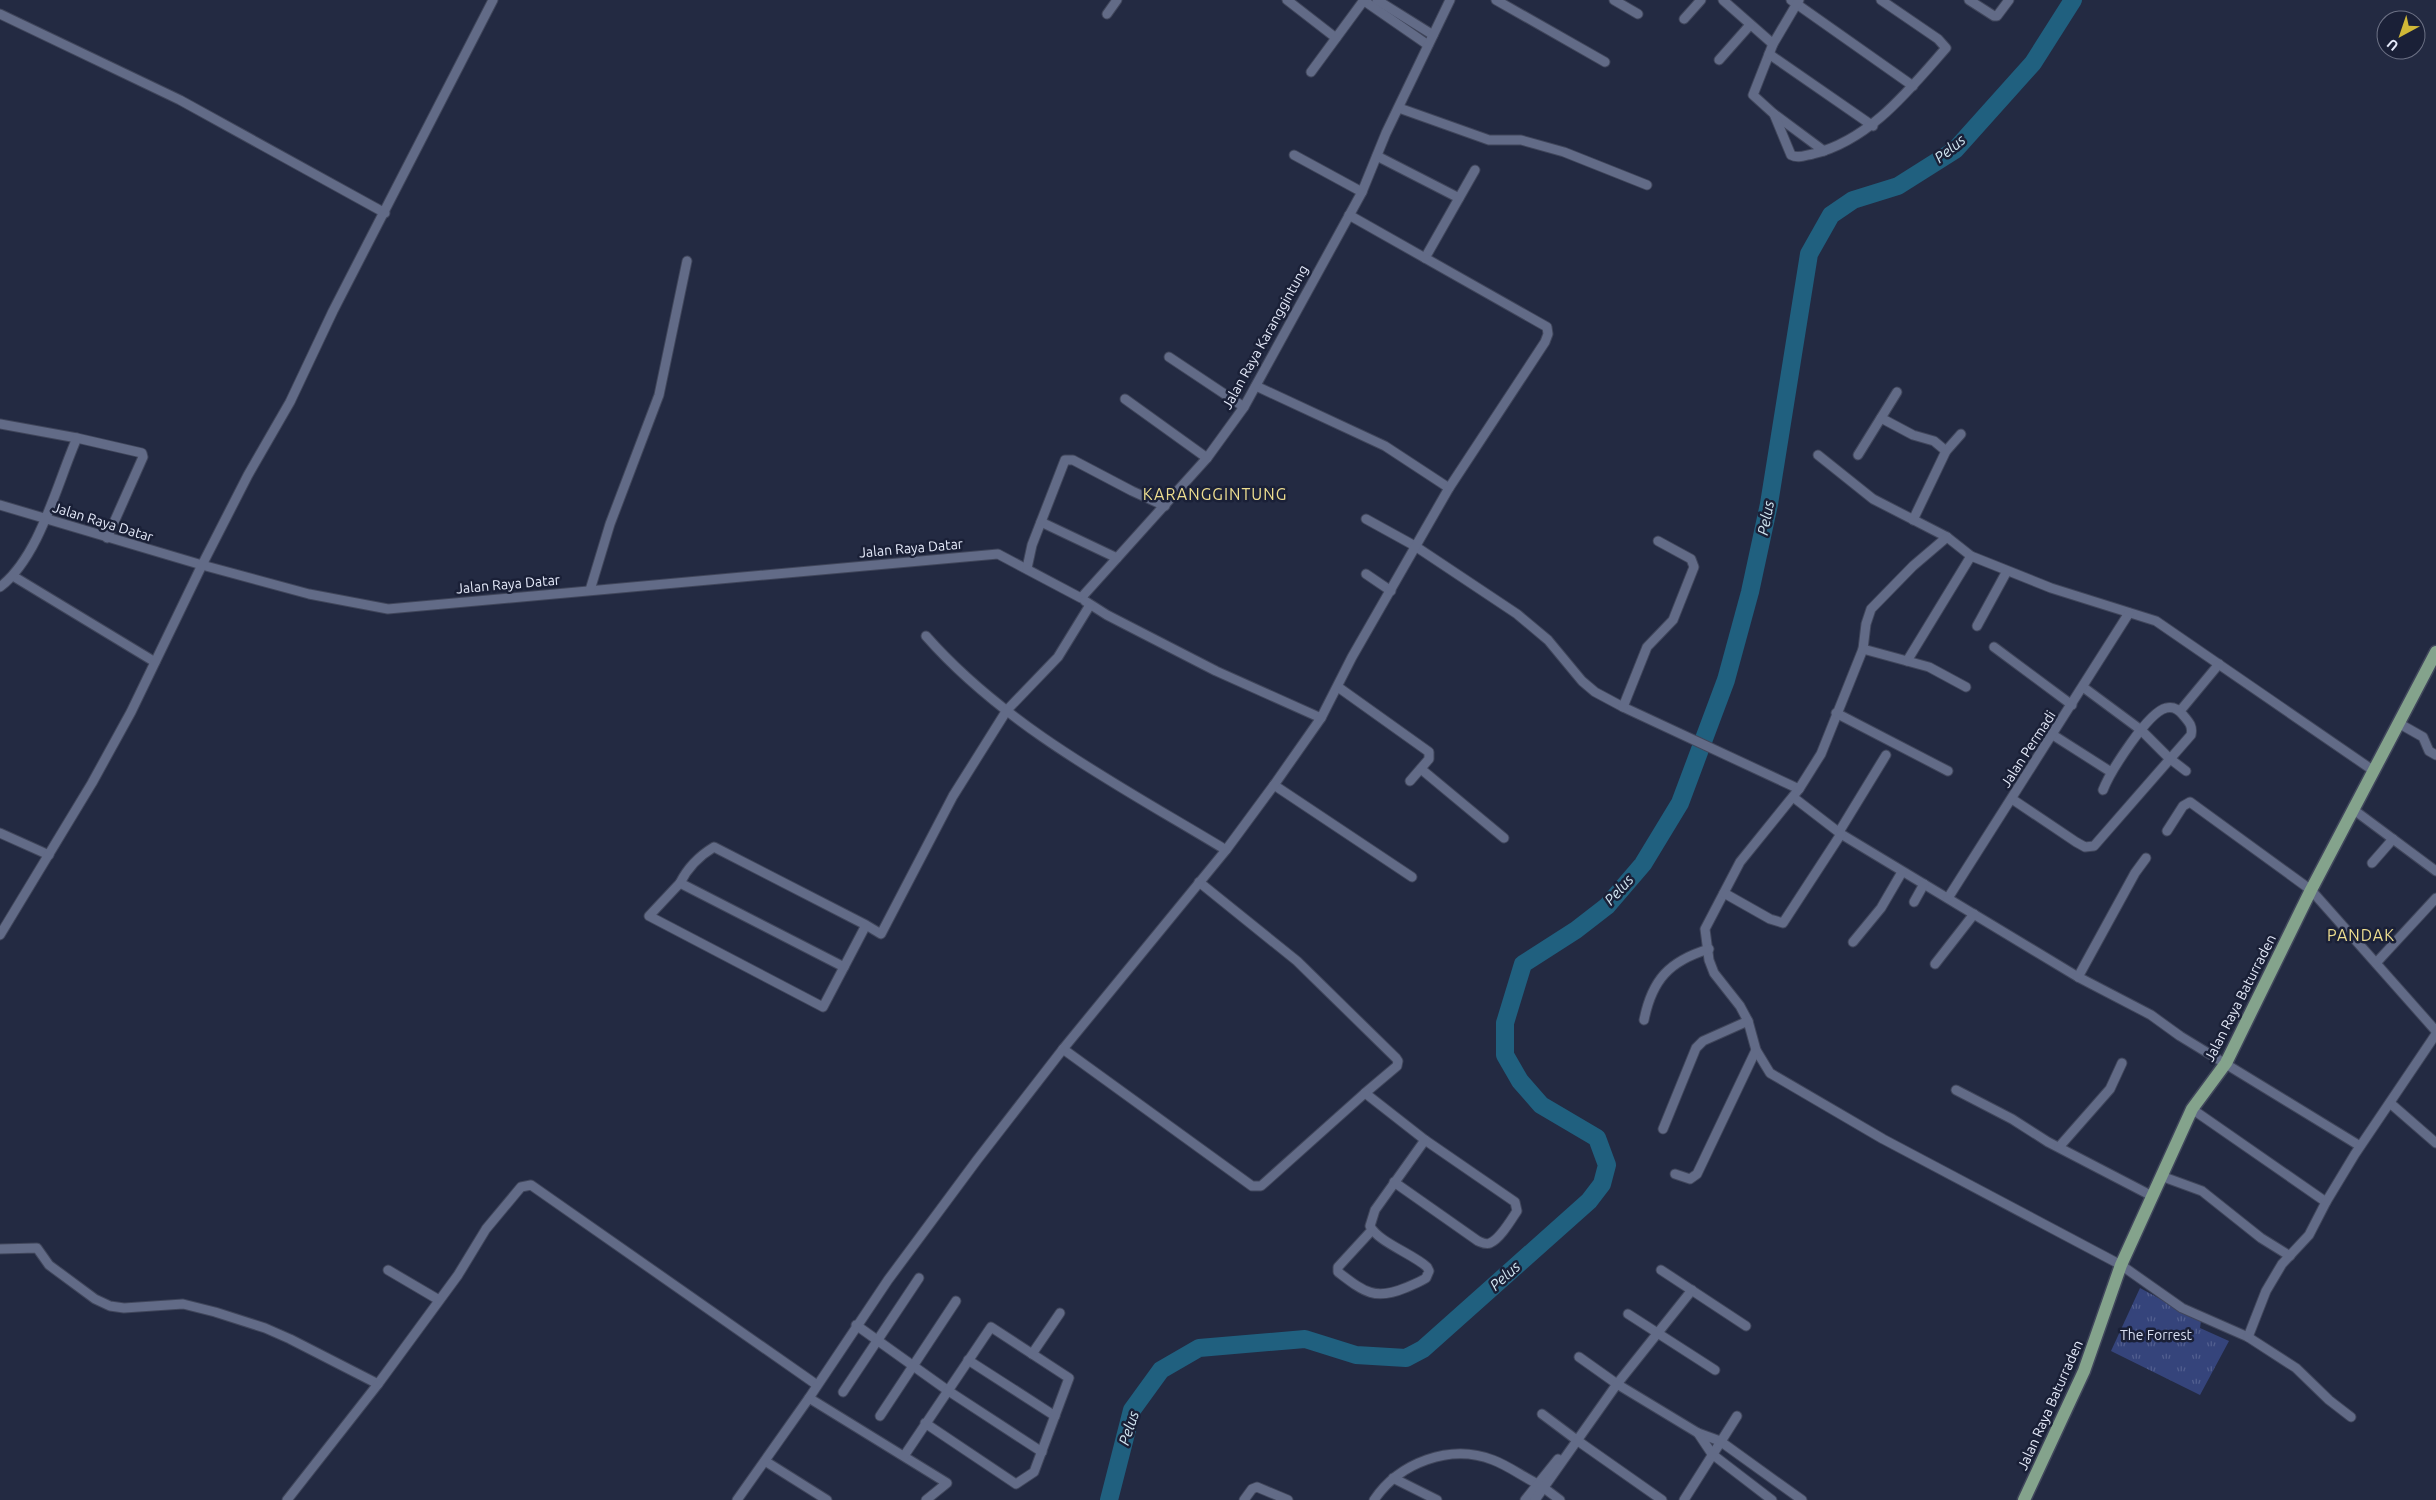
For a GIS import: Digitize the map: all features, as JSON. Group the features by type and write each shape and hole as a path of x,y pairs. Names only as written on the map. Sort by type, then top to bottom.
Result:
{"main road":[{"name":"Jalan Raya Baturraden","path":"2024,1500 2084,1371 2121,1265 2192,1109 2226,1063 2311,890 2400,724 2436,652"}],"street":[{"path":"0,935 106,758 202,565 248,475 290,402 333,311 493,0"},
{"path":"1107,14 1117,0"},
{"path":"1287,0 1336,38"},
{"path":"1311,72 1364,0 1428,45"},
{"path":"1377,0 1433,35"},
{"name":"Jalan Raya Karanggintung","path":"1081,598 1207,458 1244,406 1362,192 1450,0"},
{"path":"1496,0 1511,4 1605,62"},
{"path":"1614,0 1638,14"},
{"path":"1684,19 1701,0"},
{"path":"1723,0 1773,44"},
{"path":"1774,114 1791,155 1797,157 1824,151 1873,126 1913,86 1946,48 1938,39 1881,0"},
{"path":"1969,0 1997,16 2009,0"},
{"path":"1824,151 1774,114 1753,95 1773,44 1795,2 1913,86"},
{"path":"0,14 180,100 385,213"},
{"path":"1719,60 1750,25"},
{"path":"1769,54 1873,126"},
{"path":"1399,108 1489,140 1521,140 1564,152 1647,185"},
{"path":"1294,155 1362,192"},
{"path":"1377,156 1458,198"},
{"path":"1425,258 1475,170"},
{"path":"737,1500 810,1398 817,1384 856,1326 977,1160 1063,1049 1226,850 1274,785 1320,718 1338,687 1352,657 1449,488 1545,342 1548,334 1547,328 1349,215"},
{"path":"590,590 610,524 659,395 687,261"},
{"path":"1169,357 1244,406"},
{"path":"1256,386 1385,446 1449,488"},
{"path":"1858,454 1897,392"},
{"path":"1125,399 1207,458"},
{"path":"1880,418 1913,435 1934,441 1946,452"},
{"path":"0,424 77,438 139,452 144,455 107,538"},
{"path":"1913,520 1946,452 1961,434"},
{"path":"0,587 14,576 46,519 61,474 77,438"},
{"path":"1818,454 1873,499 1947,536 1971,556 2051,588 2156,621 2374,771"},
{"path":"1165,506 1068,459 1062,465 1040,522 1027,568 1090,605 1216,671 1320,718"},
{"name":"Jalan Raya Datar","path":"0,505 107,538 309,594 388,609 998,554 1027,568"},
{"path":"1366,519 1416,546 1517,614 1548,640 1582,681 1595,692 1681,735 1799,789"},
{"path":"1040,522 1117,558"},
{"path":"1947,536 1913,566 1871,609 1866,624 1867,650 1836,713 1821,754 1799,789 1740,862 1705,929 1709,960 1714,973 1740,1006 1748,1021 1756,1050 1770,1073 1883,1139 2121,1265 2182,1308 2248,1337 2296,1368 2329,1400 2352,1417"},
{"path":"1623,707 1647,647 1672,620 1694,567 1691,558 1658,541"},
{"path":"1907,661 1971,556"},
{"path":"1977,626 2008,571"},
{"path":"1366,574 1390,590"},
{"path":"14,576 155,662"},
{"path":"866,925 823,1007 649,916 680,883 699,857 714,847 866,925 881,934 953,796 1007,710 1058,657 1090,605"},
{"name":"Jalan Permadi","path":"1948,898 2129,613"},
{"path":"926,636 971,682 1007,710 1079,760 1226,850"},
{"path":"1994,647 2072,705"},
{"path":"1867,650 1929,667 1966,687"},
{"path":"2180,711 2219,664"},
{"path":"1338,687 1429,752 1429,759 1410,781"},
{"path":"2083,687 2141,730 2169,758 2186,771"},
{"path":"2012,799 2076,842 2090,848 2106,834 2169,758 2191,735 2192,729 2180,711 2172,708 2163,709 2141,730 2111,772 2103,790"},
{"path":"1836,713 1948,771"},
{"path":"2400,724 2421,736 2429,751 2436,755"},
{"path":"2053,735 2111,772"},
{"path":"1724,892 1770,919 1782,923 1840,833 1886,755"},
{"path":"1421,769 1504,838"},
{"path":"1274,785 1412,877"},
{"path":"1793,797 1840,833 1902,872 2078,977 2151,1015 2180,1036 2360,1146"},
{"path":"2166,830 2183,806 2190,802 2311,890 2436,1033 2360,1146 2326,1202 2309,1235 2282,1264 2266,1291 2248,1337"},
{"path":"2354,810 2436,871"},
{"path":"0,833 49,855"},
{"path":"2372,863 2393,839"},
{"path":"2078,977 2135,873 2146,858"},
{"path":"1853,942 1881,908 1902,872"},
{"path":"1063,1049 1252,1186 1261,1186 1397,1066 1398,1061 1396,1058 1297,961 1199,882"},
{"path":"680,883 844,967"},
{"path":"1914,902 1924,884"},
{"path":"2376,963 2436,898"},
{"path":"1935,964 1974,914"},
{"path":"1644,1020 1655,984 1668,970 1685,959 1709,949"},
{"path":"1663,1129 1696,1048 1703,1041 1748,1021"},
{"path":"1675,1174 1690,1179 1697,1174 1756,1050"},
{"path":"2060,1147 2110,1089 2122,1063"},
{"path":"1956,1090 2012,1119 2037,1136 2152,1196"},
{"path":"1365,1093 1425,1140 1515,1202 1516,1211 1498,1236 1490,1243 1485,1243 1478,1241 1394,1182"},
{"path":"2390,1103 2436,1143"},
{"path":"2192,1109 2326,1202"},
{"path":"1372,1230 1338,1268 1338,1272 1354,1284 1377,1295 1391,1294 1426,1278 1429,1271 1428,1267 1372,1230 1370,1222 1394,1182 1425,1140"},
{"path":"2161,1176 2202,1191 2262,1238 2290,1256"},
{"path":"287,1500 378,1384 458,1275 486,1229 521,1186 531,1185 817,1384"},
{"path":"0,1249 37,1248 49,1266 95,1299 110,1306 124,1308 183,1304 215,1312 265,1328 290,1339 378,1384"},
{"path":"388,1270 439,1300"},
{"path":"1661,1270 1746,1326"},
{"path":"843,1392 919,1278"},
{"path":"1525,1500 1541,1486 1692,1290"},
{"path":"880,1416 956,1301"},
{"path":"1032,1354 1060,1313"},
{"path":"1628,1314 1715,1370"},
{"path":"856,1326 947,1390 1042,1452"},
{"path":"904,1456 947,1390 990,1327 1069,1378 1034,1472 1016,1484 926,1423"},
{"path":"1579,1357 1618,1384 1698,1433 1720,1441 1802,1500"},
{"path":"968,1360 1055,1416"},
{"path":"810,1398 947,1483 926,1500"},
{"path":"1542,1414 1662,1500"},
{"path":"1684,1500 1737,1416"},
{"path":"1698,1433 1712,1454 1772,1500"},
{"path":"1374,1500 1381,1489 1393,1478 1418,1463 1445,1455 1458,1454 1494,1460 1541,1486 1560,1500"},
{"path":"765,1461 827,1500"},
{"path":"1393,1478 1437,1500"},
{"path":"1535,1500 1541,1486"},
{"path":"1244,1500 1252,1488 1256,1488 1288,1500"}],"green space":[{"name":"The Forrest","path":"2140,1288 2201,1321 2200,1328 2229,1341 2200,1395 2111,1351"}],"waterway":[{"name":"Pelus","path":"1109,1500 1132,1410 1161,1370 1199,1348 1305,1339 1356,1355 1406,1358 1423,1349 1589,1201 1602,1184 1607,1165 1597,1138 1541,1105 1520,1081 1505,1055 1505,1023 1523,964 1576,930 1607,906 1643,864 1680,803 1726,680 1750,592 1769,504 1809,254 1831,215 1853,200 1898,186 1955,150 2033,63 2073,0"}],"district":[{"name":"KARANGGINTUNG","path":"1215,494"},
{"name":"PANDAK","path":"2361,935"}]}
